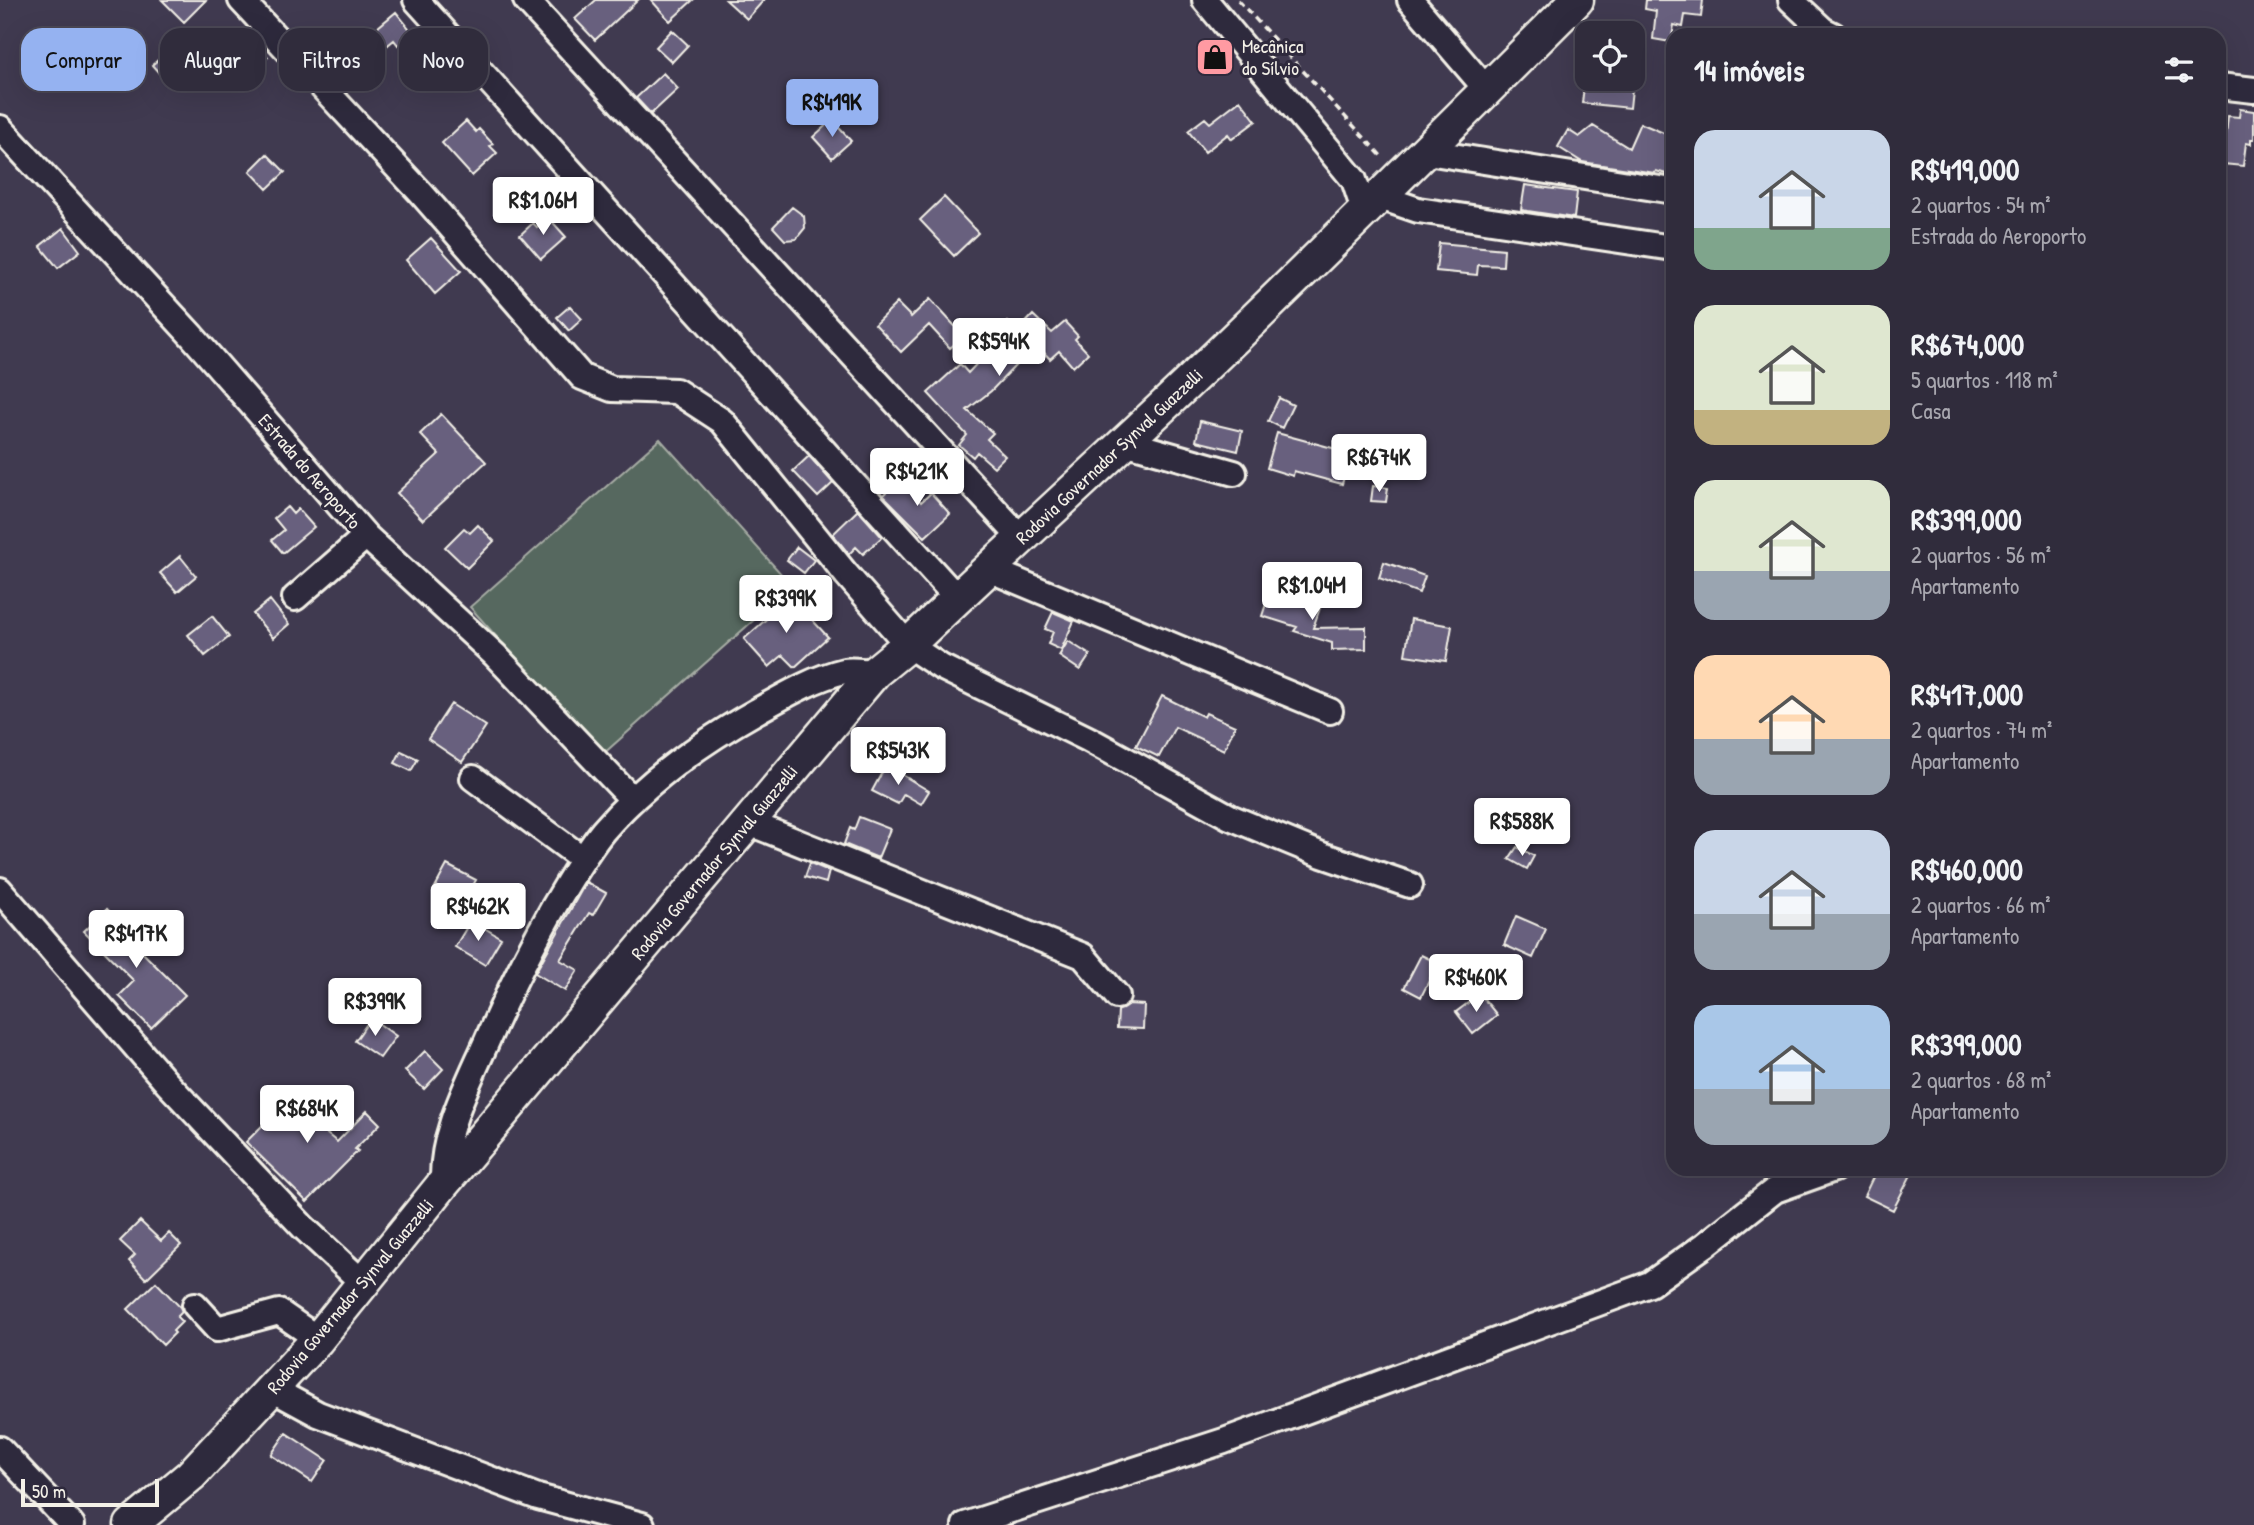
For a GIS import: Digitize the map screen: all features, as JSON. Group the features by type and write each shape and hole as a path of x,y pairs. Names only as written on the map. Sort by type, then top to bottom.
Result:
{"main road":[{"name":"Rodovia Governador Synval Guazzelli","path":"131,1525 191,1475 318,1339 443,1184 875,672 908,645 1124,442 1427,152 1577,0"}],"street":[{"path":"241,0 421,193 582,377 612,389 676,391 722,421 846,574 908,645 940,667 1088,739 1230,817 1322,855 1409,885"},
{"path":"416,0 957,598"},
{"path":"526,0 1021,538"},
{"path":"1205,0 1354,180 1382,195 1418,210 1666,247"},
{"path":"1410,0 1487,90"},
{"path":"1791,0 1821,28"},
{"path":"2226,87 2254,90"},
{"name":"Estrada do Aeroporto","path":"0,128 192,336 366,536 495,655 634,800"},
{"path":"1427,152 1666,190"},
{"path":"1124,442 1234,473"},
{"path":"295,597 366,536"},
{"path":"988,569 1330,711"},
{"path":"443,1184 442,1163 449,1133 466,1089 540,928 603,831 671,768 720,732 775,701 846,670 875,672"},
{"path":"473,778 583,859"},
{"path":"747,822 1083,956 1117,996"},
{"path":"0,890 167,1083 304,1228 362,1282"},
{"path":"965,1525 1224,1441 1650,1284 1775,1190 1814,1176"},
{"path":"195,1305 217,1329 279,1312 318,1339"},
{"path":"272,1389 318,1414 538,1497 642,1525"},
{"path":"0,1449 72,1525"}],"path":[{"path":"1238,0 1382,195"}],"green space":[{"path":"660,439 792,586 602,755 470,607"}],"building":[{"path":"162,0 206,0 184,22"},
{"path":"596,0 638,0 595,40 575,19"},
{"path":"651,0 693,0 670,21"},
{"path":"726,0 764,0 747,19"},
{"path":"1646,0 1703,0 1701,17 1685,15 1683,27 1674,25 1673,28 1666,28 1666,41 1653,39 1656,11 1645,9"},
{"path":"396,12 409,28 399,28 399,44 394,40 385,47 385,28 377,28"},
{"path":"672,30 688,45 672,62 656,47"},
{"path":"160,58 160,74 152,65"},
{"path":"663,73 678,89 651,114 636,98"},
{"path":"1584,91 1632,91 1630,108 1582,103"},
{"path":"1240,100 1256,121 1232,139 1228,134 1205,152 1188,131 1205,118 1210,123"},
{"path":"2240,109 2254,111 2254,139 2251,139 2251,144 2246,143 2243,166 2226,164 2228,116 2239,117"},
{"path":"832,120 851,141 832,158 813,137"},
{"path":"466,121 476,132 479,129 493,144 490,146 497,153 472,176 442,143"},
{"path":"1640,123 1666,134 1666,174 1582,162 1558,147 1568,130 1579,137 1593,126 1629,148"},
{"path":"267,154 285,172 267,189 250,171"},
{"path":"1525,185 1577,192 1574,218 1521,210"},
{"path":"944,197 978,233 954,256 920,220"},
{"path":"792,207 804,216 805,228 796,239 785,240 773,227"},
{"path":"548,217 566,237 541,259 520,235 533,223 537,227"},
{"path":"63,228 80,251 58,268 40,246"},
{"path":"431,238 461,271 435,294 406,260"},
{"path":"1439,243 1504,249 1503,266 1478,265 1477,275 1436,271"},
{"path":"930,299 964,336 950,348 929,325 901,352 875,324 897,303 911,317"},
{"path":"570,306 582,319 569,331 557,317"},
{"path":"1033,315 1052,333 1065,322 1088,353 1073,367 1059,351 1050,359 1036,344 991,391 967,410 993,433 987,439 1005,456 994,467 977,452 973,457 959,445 967,435 928,393 960,364 968,373 1001,338 997,334 1008,322 1018,331"},
{"path":"1279,398 1293,405 1282,428 1268,421"},
{"path":"441,414 486,462 423,520 397,493 439,454 420,434"},
{"path":"1200,421 1242,431 1238,451 1196,441"},
{"path":"1277,433 1351,453 1342,484 1294,471 1293,476 1267,468"},
{"path":"809,456 833,483 818,497 793,471"},
{"path":"900,479 921,502 931,493 950,514 925,537 883,495"},
{"path":"1373,486 1388,488 1386,502 1371,501"},
{"path":"287,507 293,514 298,509 314,527 283,553 272,540 284,530 274,518"},
{"path":"858,510 882,537 863,554 856,547 849,554 833,534"},
{"path":"478,525 494,541 467,568 445,547 464,528 470,533"},
{"path":"797,547 814,560 804,573 787,560"},
{"path":"180,556 196,576 177,592 160,573"},
{"path":"1384,562 1425,576 1419,593 1379,578"},
{"path":"1271,589 1321,605 1313,628 1366,627 1366,649 1332,650 1332,643 1294,631 1297,627 1262,616"},
{"path":"791,597 828,637 795,667 783,655 769,667 744,639"},
{"path":"270,600 289,624 273,638 253,614"},
{"path":"1053,612 1074,621 1061,650 1048,644 1053,632 1045,629"},
{"path":"212,616 229,637 205,656 188,635"},
{"path":"1411,619 1452,626 1446,661 1405,655"},
{"path":"1068,641 1090,655 1080,670 1059,656"},
{"path":"1162,696 1204,717 1206,713 1235,726 1224,750 1175,727 1159,757 1136,746"},
{"path":"451,704 486,726 462,762 428,739"},
{"path":"401,751 418,759 411,771 395,763"},
{"path":"886,765 929,791 921,804 904,794 898,804 872,791"},
{"path":"859,817 890,829 878,858 844,844 850,828 854,830"},
{"path":"1517,847 1534,856 1527,869 1509,859"},
{"path":"810,863 829,871 826,883 805,877"},
{"path":"447,865 476,880 461,907 433,891"},
{"path":"586,882 606,893 593,915 589,913 560,960 578,970 565,991 535,973"},
{"path":"107,909 146,949 142,952 185,995 151,1028 119,996 134,981 84,931"},
{"path":"1516,916 1546,929 1533,958 1504,945"},
{"path":"471,920 501,938 485,965 455,947"},
{"path":"1421,955 1438,963 1421,997 1404,988"},
{"path":"1480,994 1497,1015 1473,1034 1456,1012"},
{"path":"1129,1004 1144,1005 1143,1029 1117,1028 1118,1011"},
{"path":"371,1018 396,1036 380,1058 355,1041"},
{"path":"425,1051 443,1069 424,1089 405,1071"},
{"path":"297,1091 332,1126 327,1134 337,1142 367,1111 380,1124 355,1149 358,1151 307,1202 246,1142"},
{"path":"1874,1176 1910,1176 1893,1210 1864,1196"},
{"path":"140,1221 161,1241 169,1233 181,1245 146,1279 129,1261 135,1255 120,1241"},
{"path":"156,1282 182,1312 177,1317 182,1322 163,1345 128,1309"},
{"path":"286,1433 327,1460 312,1482 271,1455"}],"place":[{"name":"Mecânica do Sílvio","path":"1215,57"}]}
